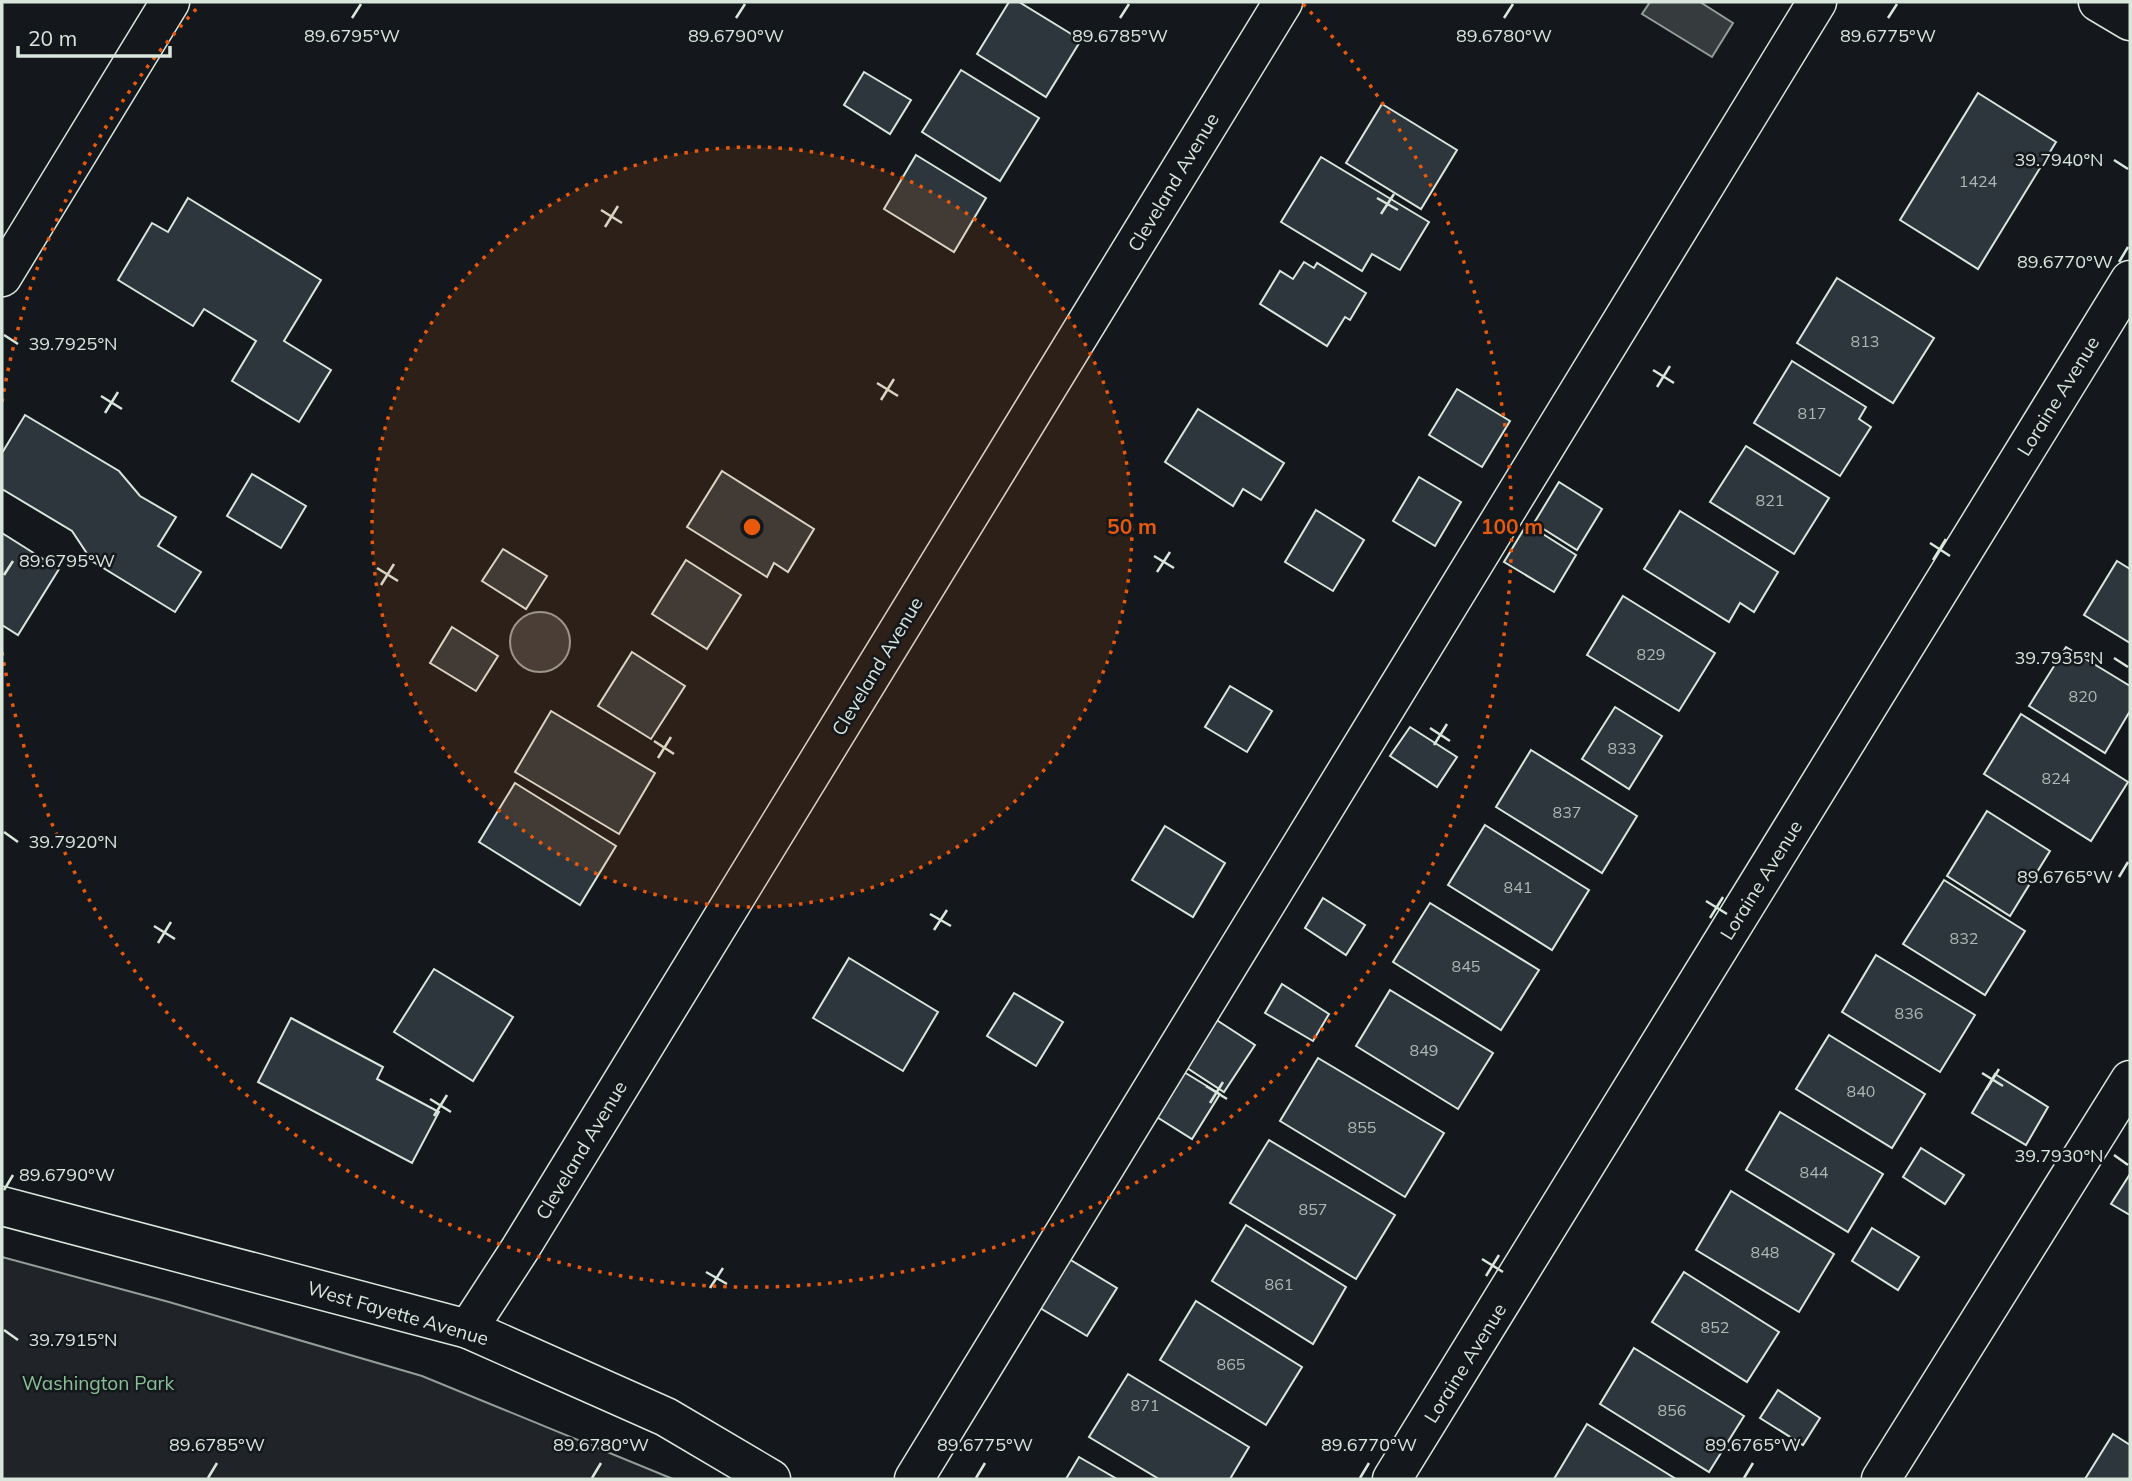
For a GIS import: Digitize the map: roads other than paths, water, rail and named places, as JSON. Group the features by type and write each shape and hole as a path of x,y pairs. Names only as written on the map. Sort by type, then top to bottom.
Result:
{"street":[{"path":"2,277 170,2"},
{"name":"Cleveland Avenue","path":"468,1329 542,1213 1283,2"},
{"path":"914,1479 1817,2"},
{"path":"2098,2 2130,21"},
{"name":"Loraine Avenue","path":"1392,1479 2130,280"},
{"path":"1881,1479 2130,1080"},
{"name":"West Fayette Avenue","path":"2,1206 468,1329 666,1417 771,1479"}],"park label":[{"name":"Washington Park","path":"98,1383"}]}
